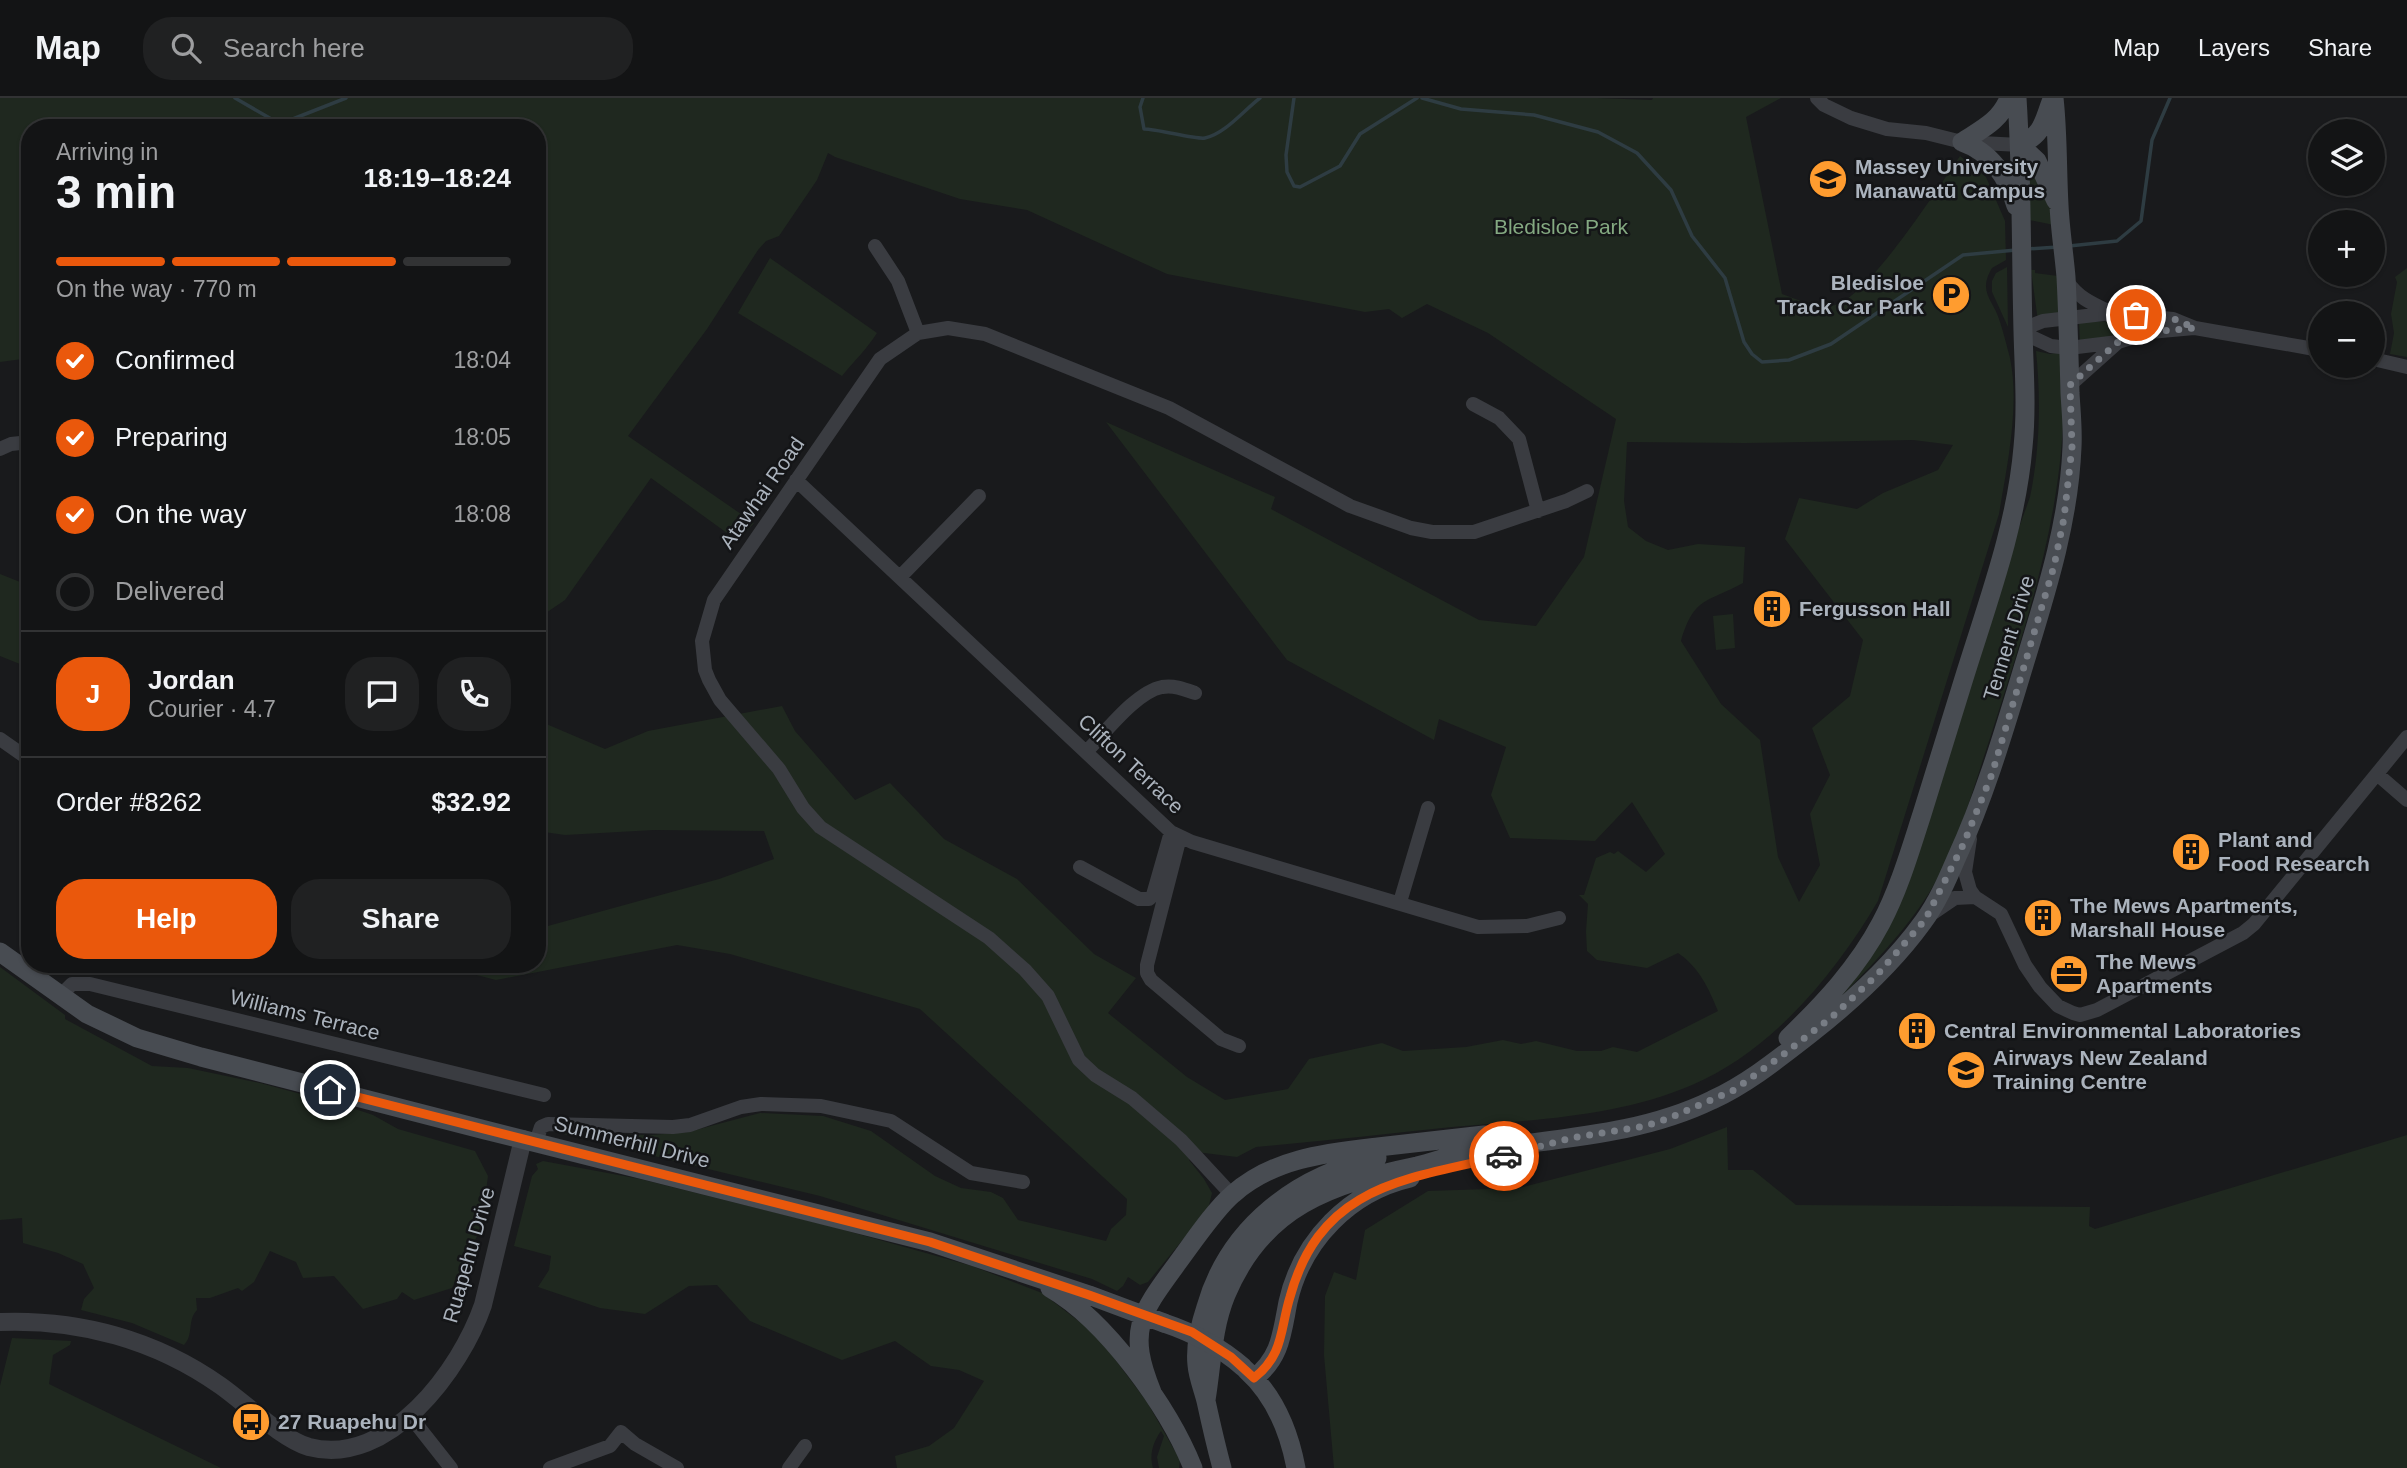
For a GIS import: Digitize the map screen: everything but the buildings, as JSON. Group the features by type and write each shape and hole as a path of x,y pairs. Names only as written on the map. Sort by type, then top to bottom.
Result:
{"main road":[{"path":"1962,142 1992,124 2004,110 2009,98"},
{"name":"Tennent Drive","path":"1734,1090 1801,1025 1849,971 1880,925 1901,879 2000,563 2015,507 2027,402 2017,98"},
{"path":"2053,98 2042,127 2034,138 2020,145 2037,161 2060,216"},
{"name":"Tennent Drive","path":"1222,1468 1197,1366 1202,1320 1208,1298 1226,1259 1256,1221 1278,1201 1301,1185 1357,1162 1414,1152 1463,1153 1645,1126 1734,1090 1833,1016 1877,975 1925,920 1947,880 1992,774 2054,566 2064,518 2072,447 2066,277 2053,98"},
{"path":"1962,142 1975,146 2000,170 2010,187 2020,220"},
{"name":"Summerhill Drive","path":"0,952 21,967"},
{"name":"Summerhill Drive","path":"29,973 106,1024 163,1047 930,1242 1192,1332 1212,1343 1249,1372 1275,1405 1289,1435 1296,1468"},
{"path":"1152,1392 1142,1365 1139,1342 1143,1316 1158,1289 1232,1195 1276,1167 1324,1154 1484,1135 1571,1138"},
{"path":"1249,1372 1269,1366 1277,1352 1298,1271 1318,1236 1343,1210 1368,1193 1396,1181 1571,1138"},
{"path":"1019,1271 1056,1292 1089,1318 1152,1392 1181,1440 1193,1468"}],"street":[{"path":"1817,98 1851,118 1887,129 1926,132 1962,142 2020,145"},
{"path":"875,246 898,281 918,333"},
{"path":"2066,277 2075,293 2112,313"},
{"path":"2195,328 2150,332 2118,342 2069,348 2051,345 2023,333 2033,325 2067,317 2112,313 2174,319 2195,328 2308,348"},
{"name":"Atawhai Road","path":"1232,1195 1181,1140 1132,1098 1095,1075 1079,1060 1048,996 1025,970 989,938 820,827 803,808 779,769 720,700 705,670 702,640 722,587 880,359 918,333 948,328 985,334 1169,408 1350,506 1411,528 1432,533 1474,533 1587,491"},
{"path":"2070,385 2118,342"},
{"path":"2385,362 2407,367"},
{"path":"1473,404 1499,418 1519,439 1538,511"},
{"path":"0,449 21,443"},
{"name":"Clifton Terrace","path":"796,480 1176,834 1205,846 1478,927 1528,926 1559,918"},
{"path":"900,577 979,496"},
{"path":"1087,751 1143,695 1173,687 1195,693"},
{"path":"1971,827 1965,872 1967,883 1975,897 2001,914 2025,965 2049,997 2073,1013 2088,1013 2248,929 2407,737"},
{"path":"0,739 21,754"},
{"path":"2377,774 2407,800"},
{"path":"1400,902 1428,808"},
{"path":"1080,867 1139,899 1149,899 1153,895 1176,834"},
{"path":"1176,834 1147,973 1151,980 1221,1039 1239,1046"},
{"path":"1925,920 1950,900 1975,897"},
{"name":"Williams Terrace","path":"60,996 72,984 90,984 544,1095"},
{"path":"530,1140 541,1127 548,1125 690,1125 741,1107 761,1104 821,1106 891,1121 971,1173 1023,1182"},
{"name":"Ruapehu Drive","path":"0,1322 77,1326 149,1346 188,1364 295,1441 314,1448 342,1449 363,1444 410,1416 442,1384 458,1360 475,1329 530,1140"},
{"path":"410,1416 451,1468"},
{"path":"550,1468 610,1446 621,1432 635,1444 677,1468"},
{"path":"789,1468 805,1446"}],"green space":[{"name":"Bledisloe Park","path":"0,98 1781,98 1746,117 1782,294 1822,306 1835,305 1849,297 1884,262 1960,156 1986,177 2005,221 2006,260 1992,268 1986,290 2000,322 2010,358 2014,396 2009,456 1999,514 1878,901 1842,956 1799,1008 1749,1052 1721,1070 1692,1085 1635,1104 1544,1119 1256,1147 1237,1157 1196,1152 1189,1160 1212,1193 1208,1209 1148,1282 1140,1285 1128,1277 1117,1291 1092,1279 820,1196 559,1133 651,1135 688,1132 760,1113 823,1116 871,1131 935,1176 961,1188 991,1192 1003,1198 1018,1220 1106,1241 1111,1229 1126,1215 1127,1199 920,1009 730,954 677,945 546,970 546,927 719,879 774,859 764,831 654,830 565,835 546,832 546,724 605,749 648,731 782,706 795,731 855,800 890,783 944,839 1017,879 1094,954 1136,978 1108,1013 1187,1077 1225,1100 1288,1089 1309,1059 1382,1043 1403,1051 1466,1047 1503,1040 1521,1044 1536,1041 1577,1051 1601,1051 1613,1047 1637,1052 1718,1011 1698,972 1678,953 1647,968 1597,960 1587,951 1588,904 1579,895 1584,895 1596,858 1618,851 1646,872 1665,854 1632,802 1595,841 1510,838 1491,795 1506,747 1439,719 1434,740 1287,660 1106,422 1275,497 1271,509 1479,620 1536,626 1584,557 1616,419 1488,333 1427,304 1402,318 1389,309 1365,312 1167,274 1027,210 960,199 828,153 817,180 779,236 766,241 758,250 707,329 628,436 754,523 738,541 651,478 565,600 546,613 546,119 21,119 21,359 0,362","holes":["1913,440 1953,445 1938,470 1883,493 1857,509 1799,498 1785,539 1863,640 1850,696 1812,728 1830,775 1810,814 1820,865 1799,902 1778,857 1760,740 1721,704 1681,641 1691,616 1703,603 1743,583 1745,547 1698,544 1668,550 1646,541 1628,527 1624,501 1627,442"]},
{"path":"2026,156 2046,186 2054,225 2029,220"},
{"path":"770,258 877,333 842,376 738,313"},
{"path":"2007,267 2008,327 1992,292 1992,281 1996,273"},
{"path":"2407,268 2407,357 2390,354 2394,333 2391,314 2397,282 2395,277"},
{"path":"2031,270 2058,276 2060,316 2038,321"},
{"path":"2116,321 2118,336 2080,343 2079,322"},
{"path":"2036,351 2050,354 2062,352 2064,402 2055,499 2046,546 2021,641 1964,816 1940,875 1895,939 1829,1009 1862,966 2030,497 2039,424"},
{"path":"0,574 21,582 21,664 0,656"},
{"path":"1733,614 1735,648 1716,650 1713,616"},
{"path":"0,967 65,1015 65,1019 152,1066 188,1068 260,1083 349,1107 373,1115 398,1129 475,1151 488,1176 481,1228 452,1288 414,1300 402,1292 397,1299 363,1309 334,1276 303,1278 296,1262 270,1251 254,1282 242,1291 238,1288 210,1298 196,1298 197,1310 184,1345 132,1323 81,1310 84,1299 94,1288 83,1264 58,1253 23,1243 22,1218 0,1220"},
{"path":"469,973 532,973 496,980"},
{"path":"1727,1127 1728,1170 1753,1170 1796,1205 2090,1207 2089,1226 2095,1229 2407,1135 2407,1468 1334,1468 1324,1355 1325,1296 1334,1272 1356,1280 1365,1230 1428,1191 1519,1188 1670,1149"},
{"path":"543,1161 640,1179 837,1228 972,1266 1042,1293 1085,1326 1105,1346 1147,1402 1180,1460 1179,1468 1159,1468 1157,1457 1164,1436 1161,1431 1151,1458 1153,1468 897,1468 895,1456 929,1446 954,1428 984,1381 959,1370 931,1366 895,1341 842,1360 750,1321 717,1285 689,1286 645,1314 600,1308 538,1287 549,1270 551,1256 514,1246 532,1176 538,1169 536,1164"},
{"path":"12,1338 71,1341 70,1345 53,1355 49,1384 221,1468 0,1468 0,1386"}],"waterway":[{"path":"235,98 271,119"},
{"path":"293,119 346,98"},
{"path":"1143,98 1140,107 1144,129 1201,138 1220,132 1260,98"},
{"path":"1294,98 1286,155 1287,172 1294,186 1300,187 1340,166 1360,134 1417,98"},
{"path":"1422,98 1461,109 1534,115 1598,132 1637,153 1671,190 1692,236 1725,278 1744,342 1762,362 1789,360 1831,344 1963,255 2016,250"},
{"path":"2069,246 2117,241 2141,221 2152,140 2170,98"},
{"path":"2027,249 2058,247"}],"way so far":[{"path":"1504,1156 1571,1138 1645,1126 1692,1110 1734,1090 1833,1016 1877,975 1925,920 1947,880 1992,774 2054,566 2064,518 2072,447 2070,385 2118,342 2150,332 2195,328 2174,319 2136,315"}],"place":[{"name":"Massey University Manawatū Campus","path":"1828,179"},
{"name":"Bledisloe Track Car Park","path":"1951,295"},
{"name":"Fergusson Hall","path":"1772,609"},
{"name":"Plant and Food Research","path":"2191,852"},
{"name":"The Mews Apartments, Marshall House","path":"2043,918"},
{"name":"The Mews Apartments","path":"2069,974"},
{"name":"Central Environmental Laboratories","path":"1917,1031"},
{"name":"Airways New Zealand Training Centre","path":"1966,1070"},
{"name":"27 Ruapehu Dr","path":"251,1422"}],"route":[{"path":"330,1090 930,1242 1192,1332 1231,1357 1254,1378 1269,1366 1277,1352 1298,1271 1318,1236 1343,1210 1368,1193 1396,1181 1504,1156"}]}
